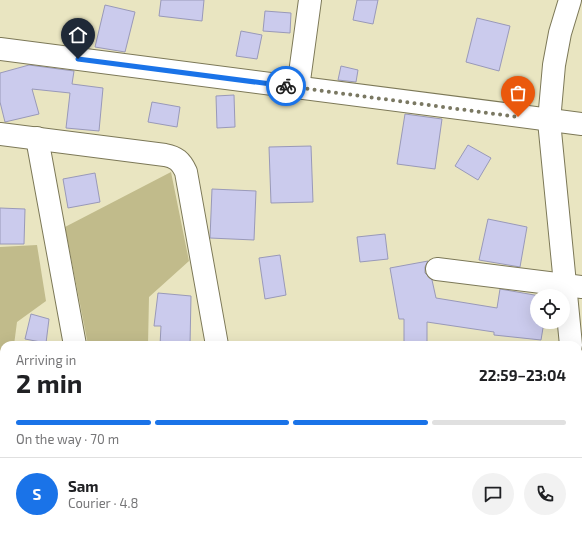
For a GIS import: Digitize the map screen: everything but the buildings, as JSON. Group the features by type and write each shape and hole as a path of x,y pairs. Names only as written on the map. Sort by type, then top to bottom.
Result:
{"street":[{"path":"298,88 310,0"},
{"path":"570,0 560,33 554,65 549,121 573,286 571,341"},
{"path":"0,49 549,121 582,124"},
{"path":"0,134 173,156 183,164 186,172 216,341"},
{"path":"37,138 74,341"},
{"path":"437,269 573,286"}],"shaded area":[{"path":"171,172 189,261 149,297 148,341 87,341 65,227"},
{"path":"37,245 46,301 17,322 15,341 0,341 0,247"}],"way so far":[{"path":"286,86 518,117"}],"route":[{"path":"78,59 286,86"}]}
